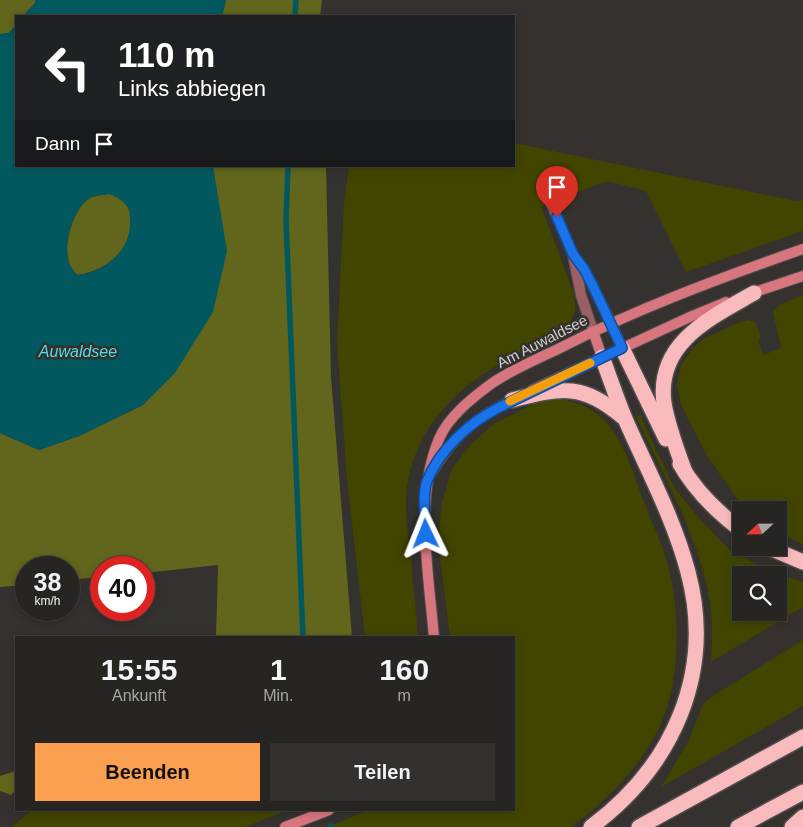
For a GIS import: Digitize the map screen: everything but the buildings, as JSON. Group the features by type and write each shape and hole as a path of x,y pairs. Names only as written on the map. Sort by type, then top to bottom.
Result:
{"highway":[{"path":"685,472 664,404 663,388 670,358 684,339 699,326 754,293"},
{"path":"622,348 672,451 685,472 710,504 732,522"},
{"path":"591,827 622,802 641,782 660,756 676,728 687,694 696,640 694,602 688,572 665,507 626,420 602,357"},
{"path":"512,400 561,390 574,391 588,394 598,399 626,420"},
{"path":"788,556 803,562"},
{"path":"639,827 803,737"},
{"path":"738,827 803,792"},
{"path":"792,827 803,817"}],"street":[{"path":"551,203 573,254 581,295 602,357"},
{"name":"Am Auwaldsee","path":"434,636 426,534 427,482 440,436 453,418 471,400 492,384 593,331 803,249"},
{"path":"573,254 584,269 622,348"},
{"name":"Am Auwaldsee","path":"427,482 445,451 462,432 484,415 602,357 692,316 803,276"},
{"path":"285,827 326,811"}],"shaded area":[{"path":"515,143 796,201 803,200 803,231 686,272 646,191 607,181 541,206 573,291 575,306 573,316 558,333 530,347 473,381 453,398 427,430 415,455 406,495 406,521 418,636 365,636 347,479 337,344 344,202 349,167 515,167"},
{"path":"803,295 803,544 788,537 788,501 739,501 707,456 681,405 677,384 681,365 694,347 703,339 740,322 748,320 755,322 761,336 758,341 763,355 781,348 773,312 779,305"},
{"path":"562,399 580,404 601,417 610,427 618,438 630,464 665,555 674,596 677,641 672,686 660,726 643,755 622,782 571,827 328,827 366,811 515,811 515,636 450,636 438,540 442,502 452,469 471,444 495,423 536,403"},
{"path":"640,415 674,487 698,517 732,550 732,556 742,556 759,566 732,566 732,621 780,621 711,662 712,638 709,597 697,551 678,505 636,417"},
{"path":"787,576 803,582 803,607 787,617"},
{"path":"803,640 803,706 661,787 688,742 703,704"},
{"path":"31,811 285,811 245,827 12,827"}],"green space":[{"path":"0,0 35,0 35,3 24,15 15,15 15,25 9,33 0,34"},
{"path":"226,0 322,0 320,15 222,15"},
{"path":"213,167 326,167 331,377 352,636 216,636 218,565 155,572 155,556 90,556 90,578 80,579 80,556 15,556 15,586 0,587 0,433 39,450 79,436 143,405 217,197"},
{"path":"110,194 123,201 129,210 130,231 127,240 116,257 108,263 88,273 78,275 68,259 68,238 71,226 75,216 89,198"},
{"path":"15,771 15,791 11,795 0,791 0,776"}],"water":[{"path":"35,0 226,0 222,15 24,15 35,3"},
{"name":"Auwaldsee","path":"15,25 15,167 213,167 227,251 213,312 175,373 143,405 79,436 39,450 0,433 0,34 9,33","holes":["110,194 119,198 129,210 130,218 127,240 122,249 107,264 88,273 78,275 68,259 67,249 68,237 75,215 89,198"]}],"waterway":[{"path":"295,15 296,0"},
{"path":"288,167 286,220 303,636"}],"slow traffic":[{"path":"510,401 590,363"}],"route":[{"path":"426,534 427,482 445,451 462,432 484,415 622,348 592,284 573,254 557,217"}]}
